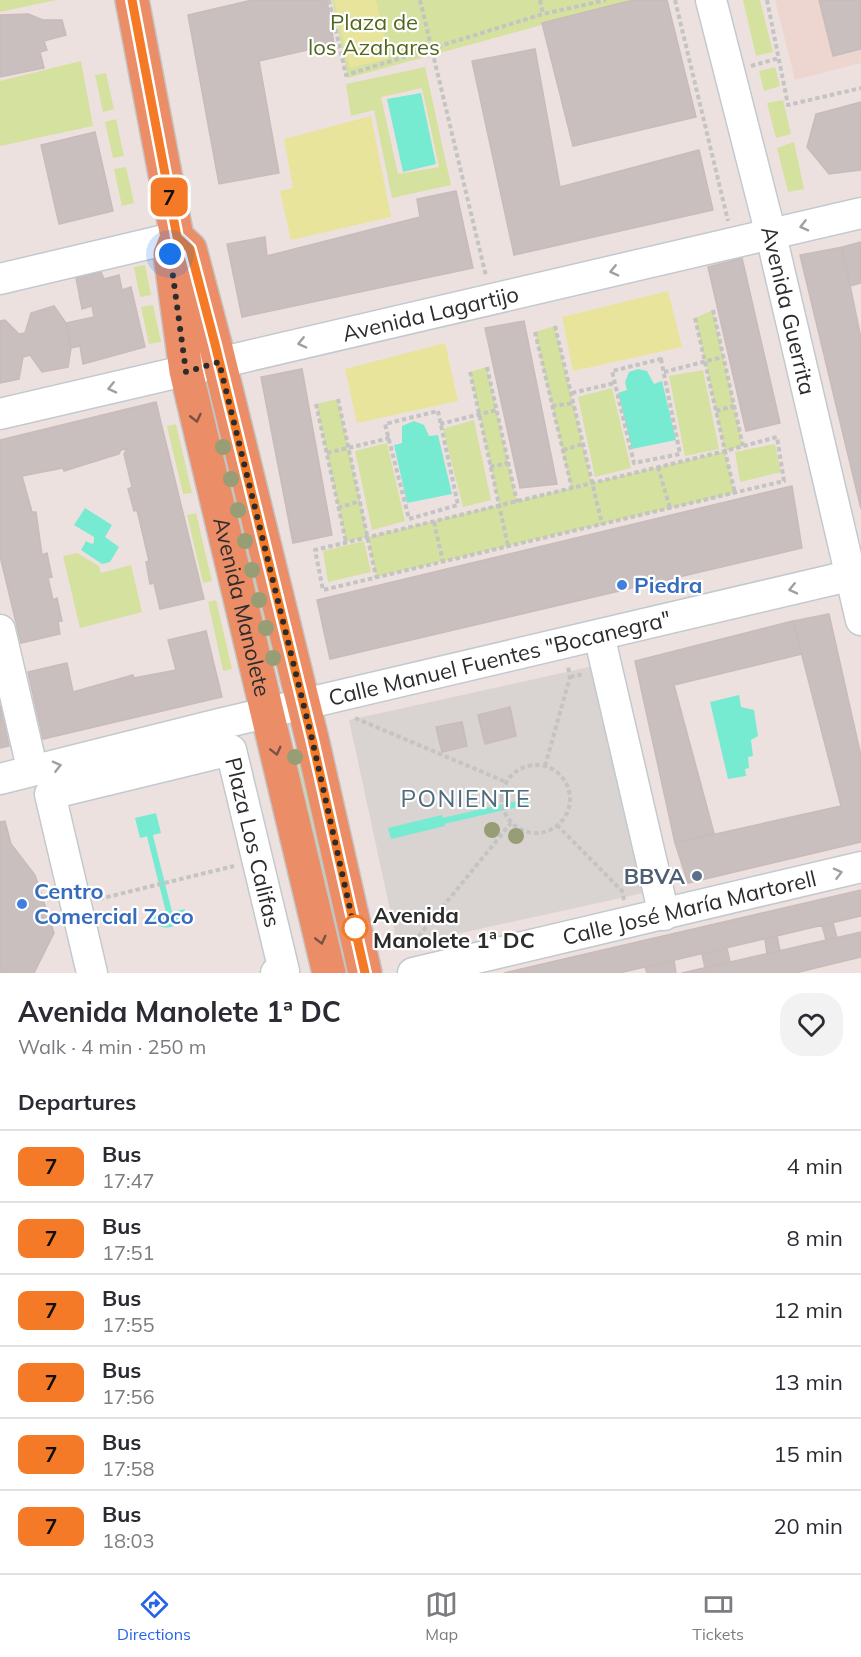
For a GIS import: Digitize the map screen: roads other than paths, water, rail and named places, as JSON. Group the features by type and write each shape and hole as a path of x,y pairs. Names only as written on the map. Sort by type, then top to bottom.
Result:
{"main road":[{"name":"Avenida Manolete","path":"132,0 177,237 170,254 186,372 330,973"},
{"name":"Avenida Manolete","path":"177,237 190,249 219,362 303,705 365,973"}],"street":[{"name":"Avenida Guerrita","path":"711,0 856,574 861,620"},
{"name":"Avenida Lagartijo","path":"0,414 861,213"},
{"path":"0,279 177,237"},
{"name":"Calle Manuel Fuentes \"Bocanegra\"","path":"0,779 267,713 856,574"},
{"path":"0,630 29,755"},
{"path":"599,635 664,915"},
{"name":"Plaza Los Califas","path":"92,973 50,794 231,750 284,971 276,973"},
{"name":"Calle José María Martorell","path":"411,961 664,915 861,867"}],"waterway":[{"path":"443,821 526,802"},
{"path":"150,836 169,912"}],"place":[{"name":"Piedra","path":"622,585"},
{"name":"BBVA","path":"697,876"},
{"name":"Centro Comercial Zoco","path":"22,904"},
{"name":"Avenida Manolete 1ª DC","path":"355,928"}],"district":[{"name":"PONIENTE","path":"466,798"}],"park label":[{"name":"Plaza de los Azahares","path":"374,34"}]}
